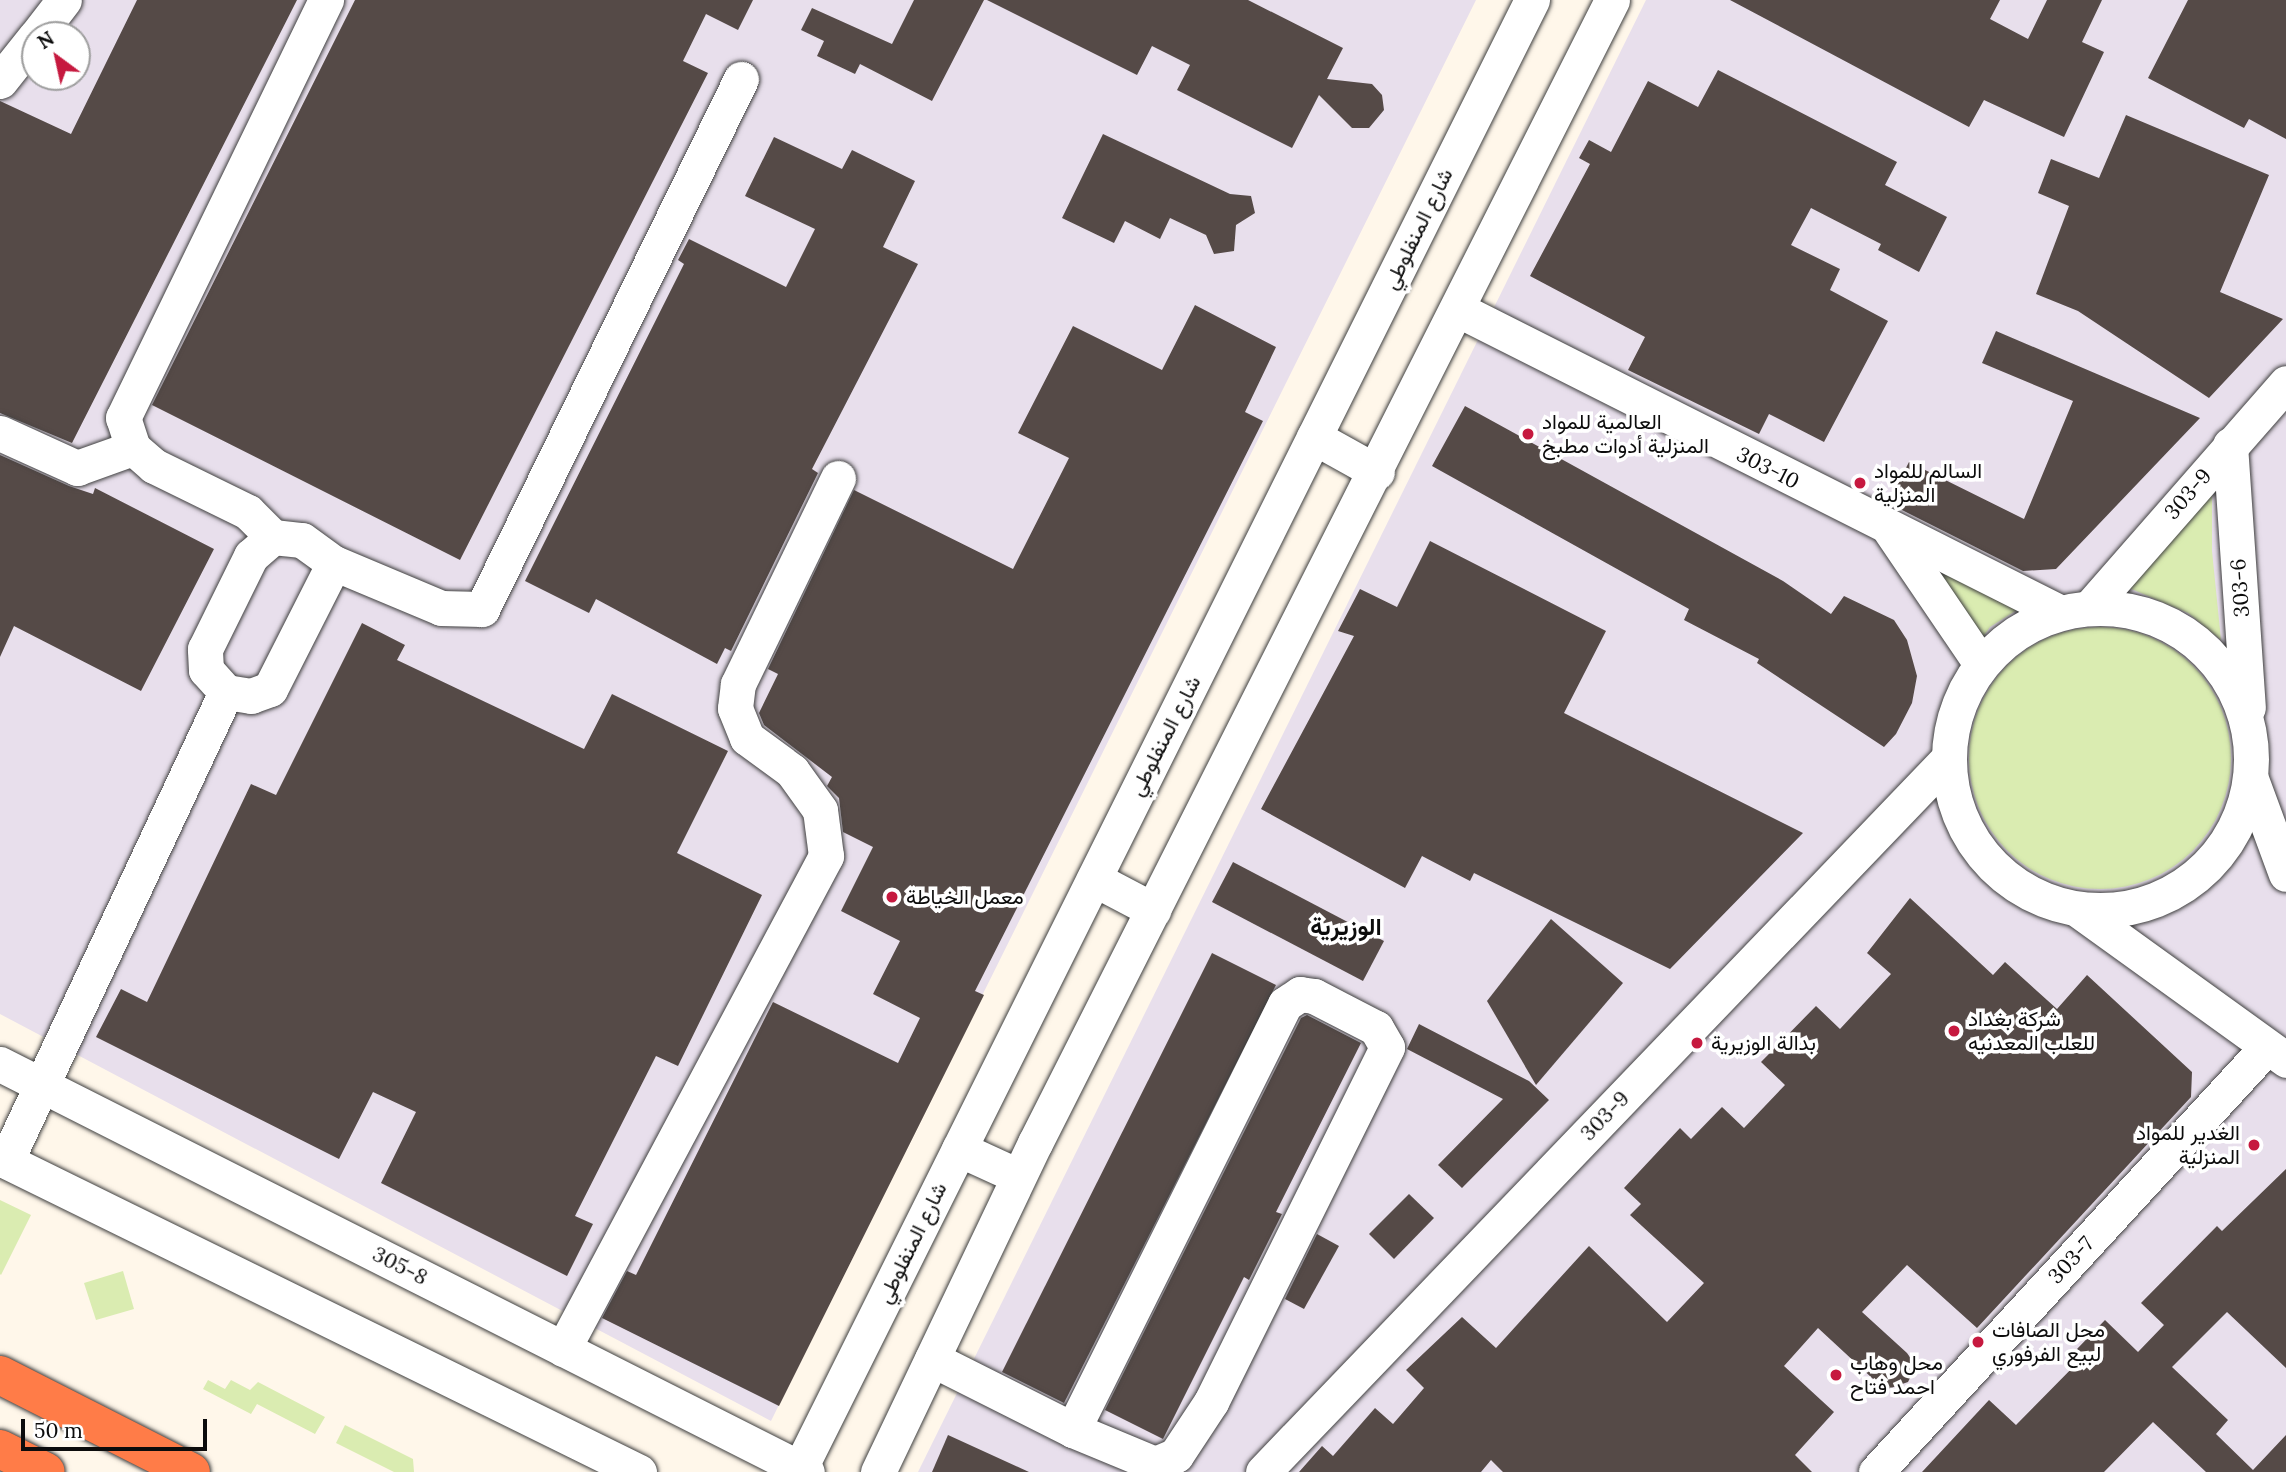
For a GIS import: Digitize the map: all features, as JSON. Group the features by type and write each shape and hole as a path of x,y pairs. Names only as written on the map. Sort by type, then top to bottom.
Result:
{"highway":[{"path":"0,1375 191,1472"},
{"path":"0,1449 46,1472"}],"street":[{"path":"48,21 64,0"},
{"path":"326,0 123,418 133,448 154,466 248,512 272,537 302,540 334,563 441,608 482,609 741,79"},
{"name":"شارع المنفلوطي","path":"802,1471 959,1149 1532,0"},
{"path":"878,1472 1018,1176 1460,310 1612,0"},
{"path":"0,81 21,55"},
{"name":"303-10","path":"1460,310 1890,530 2075,609"},
{"name":"303-9","path":"2075,609 2286,383"},
{"path":"0,433 77,468 133,448"},
{"path":"1314,437 1377,472"},
{"name":"303-6","path":"2230,445 2250,731"},
{"path":"563,1349 826,856 820,810 792,771 747,738 735,708 738,684 838,478"},
{"name":"303-10","path":"1890,530 1981,664"},
{"path":"272,537 251,556 205,649 206,670 226,692 251,696 270,689 334,563"},
{"path":"2077,909 2125,909 2171,893 2209,864 2237,825 2251,779 2250,731 2236,689 2210,653 2185,633 2135,610 2075,609 2016,631 1981,664 1955,709 1947,760 1953,802 1971,842 2017,886 2077,909 2276,1054"},
{"path":"226,692 44,1086 3,1160 639,1472"},
{"name":"303-9","path":"1263,1472 1947,760"},
{"path":"2251,779 2286,874"},
{"path":"1094,879 1153,910"},
{"path":"932,1359 1073,1430 1154,1464 1177,1455 1210,1402 1387,1047 1376,1028 1314,996 1300,994 1285,1004 1073,1430"},
{"name":"303-7","path":"1876,1472 2276,1054"},
{"name":"305-8","path":"0,1064 802,1471"},
{"path":"959,1149 1018,1176"}],"shaded area":[{"path":"0,0 1476,0 771,1421 0,1014"},
{"path":"1646,0 2286,0 2286,1472 918,1472"}],"green space":[{"path":"2212,489 2212,551 2221,640 2188,613 2129,588"},
{"path":"1938,570 2020,608 1990,627 1981,640"},
{"path":"2100,627 2126,630 2150,637 2173,649 2193,665 2209,685 2221,708 2228,732 2231,758 2228,784 2221,808 2209,831 2193,851 2173,867 2150,879 2126,886 2100,889 2074,886 2050,879 2027,867 2007,851 1991,831 1979,808 1972,784 1969,758 1972,732 1979,708 1991,685 2007,665 2027,649 2050,637 2074,630"},
{"path":"0,1200 31,1215 1,1275 0,1274"},
{"path":"123,1271 134,1309 96,1320 84,1283"},
{"path":"208,1380 225,1389 231,1380 250,1390 258,1382 325,1417 315,1434 257,1404 251,1414 203,1389"},
{"path":"345,1425 413,1459 414,1472 394,1472 336,1443"}],"building":[{"path":"137,0 297,0 72,443 0,413 0,101 71,134"},
{"path":"355,0 753,0 738,30 706,14 683,61 708,73 460,560 152,405"},
{"path":"914,0 984,0 932,101 860,64 855,74 817,56 824,41 801,30 812,8 892,44"},
{"path":"987,0 1248,0 1343,48 1327,79 1372,84 1382,95 1384,110 1369,128 1352,128 1319,95 1292,148 1177,90 1190,65 1152,46 1137,75"},
{"path":"1730,0 2000,0 1990,19 2028,39 2047,0 2102,0 2082,42 2104,52 2064,137 1984,100 1969,127"},
{"path":"2188,0 2286,0 2286,139 2249,119 2244,128 2148,78"},
{"path":"1718,70 1897,162 1885,185 1947,217 1919,272 1878,250 1881,244 1811,208 1791,245 1840,269 1830,290 1888,321 1824,442 1769,414 1759,434 1628,370 1645,337 1530,276 1590,164 1579,158 1589,140 1611,152 1648,81 1698,107"},
{"path":"2126,115 2269,175 2220,292 2283,319 2209,398 2078,311 2036,294 2069,206 2038,193 2051,159 2099,178"},
{"path":"1103,134 1230,194 1251,196 1255,213 1236,225 1234,251 1214,254 1206,235 1170,218 1160,239 1125,221 1114,243 1062,218"},
{"path":"774,137 842,169 852,150 915,181 883,247 918,264 812,469 818,473 731,651 725,648 717,664 596,599 589,613 525,581 684,264 678,260 689,239 786,287 815,229 745,196"},
{"path":"1195,305 1276,347 1245,412 1263,421 975,991 984,995 779,1406 602,1318 627,1271 636,1275 773,1002 898,1063 920,1018 873,994 900,941 841,911 873,847 843,832 839,798 827,786 832,777 764,725 759,713 778,674 768,669 854,490 1013,569 1069,458 1018,433 1073,326 1162,370"},
{"path":"1996,331 2200,418 2056,569 2023,571 1888,503 1909,462 2024,519 2073,401 1982,363"},
{"path":"1465,406 1783,581 1831,614 1844,596 1894,620 1907,640 1917,676 1912,703 1896,734 1884,747 1757,663 1759,659 1684,620 1689,609 1432,466"},
{"path":"0,455 69,486 93,494 95,488 214,549 141,691 14,626 0,657"},
{"path":"1430,541 1606,631 1564,713 1803,833 1670,969 1474,873 1470,881 1422,856 1405,888 1261,809 1354,636 1338,631 1360,589 1397,607"},
{"path":"362,623 405,645 397,660 584,749 612,694 728,751 677,853 762,895 678,1066 656,1056 575,1216 593,1224 567,1276 381,1183 416,1112 373,1092 339,1159 96,1037 121,989 147,1002 251,784 276,795"},
{"path":"1233,862 1384,941 1363,981 1212,902"},
{"path":"1910,898 1993,975 2005,962 2057,1009 2087,975 2192,1072 2191,1097 1977,1328 1907,1265 1862,1312 1907,1353 1916,1366 1908,1382 1885,1390 1818,1328 1784,1366 1834,1412 1795,1455 1812,1472 1503,1472 1491,1460 1481,1472 1299,1472 1322,1446 1333,1456 1375,1408 1393,1424 1424,1388 1406,1370 1462,1317 1496,1348 1589,1246 1667,1322 1704,1283 1630,1215 1641,1204 1624,1188 1680,1128 1691,1139 1722,1107 1744,1128 1785,1085 1761,1062 1816,1006 1840,1029 1891,974 1867,953"},
{"path":"1551,919 1623,983 1536,1085 1487,1001"},
{"path":"1212,953 1276,985 1064,1403 1002,1372"},
{"path":"1307,1015 1361,1043 1276,1212 1282,1214 1249,1280 1244,1277 1163,1439 1105,1410 1301,1018"},
{"path":"1419,1024 1529,1081 1549,1100 1462,1188 1438,1165 1503,1099 1407,1049"},
{"path":"2286,1169 2286,1368 2227,1312 2172,1367 2228,1420 2216,1434 2253,1470 2286,1435 2286,1472 2206,1472 2153,1422 2104,1472 1922,1472 1989,1400 2016,1425 2084,1356 2077,1349 2105,1320 2138,1352 2164,1325 2141,1303 2217,1226 2222,1231"},
{"path":"1409,1194 1434,1218 1394,1259 1369,1234"},
{"path":"1317,1234 1339,1246 1304,1309 1285,1299"},
{"path":"948,1435 1029,1472 932,1472"}],"place":[{"name":"العالمية للمواد المنزلية أدوات مطبخ","path":"1528,434"},
{"name":"السالم للمواد المنزلية","path":"1860,483"},
{"name":"معمل الخياطة","path":"892,897"},
{"name":"شركة بغداد للعلب المعدنيه","path":"1954,1031"},
{"name":"بدالة الوزيرية","path":"1697,1043"},
{"name":"الغدير للمواد المنزلية","path":"2254,1145"},
{"name":"محل الصافات لبيع الفرفوري","path":"1978,1342"},
{"name":"محل وهاب احمد فتاح","path":"1836,1375"}],"district":[{"name":"الوزيرية","path":"1346,927"}]}
